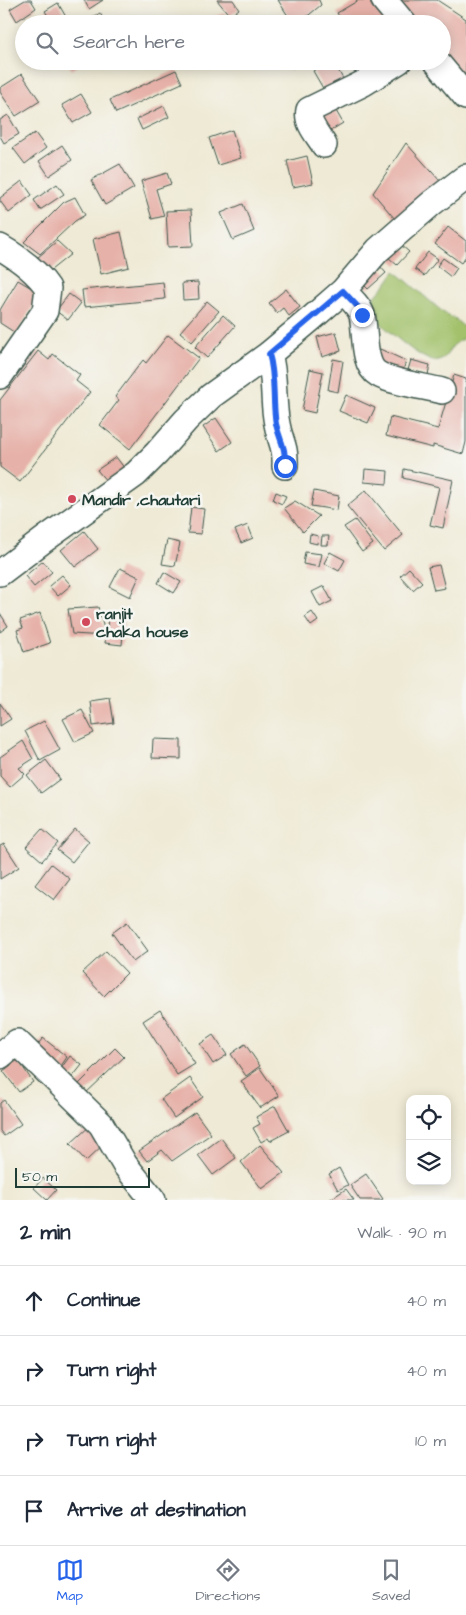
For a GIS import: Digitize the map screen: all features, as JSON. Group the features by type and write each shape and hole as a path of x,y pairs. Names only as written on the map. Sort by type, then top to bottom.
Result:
{"street":[{"path":"384,0 396,15"},
{"path":"324,144 311,125 308,116 310,110 364,83 385,70"},
{"path":"444,70 466,97"},
{"path":"0,573 136,474 211,396 269,354 343,291 378,250 432,203 466,177"},
{"path":"0,246 19,258 39,275 48,288 45,311 0,376"},
{"path":"343,291 358,307 362,315 368,360 372,369 378,374 389,378 442,391"},
{"path":"269,354 272,365 276,424 286,452 285,466"},
{"path":"0,1056 17,1042 101,1124 124,1165 153,1200"}],"green space":[{"path":"395,271 444,313 455,319 466,329 464,338 453,346 441,360 432,361 411,349 389,331 366,307"}],"building":[{"path":"25,0 31,0 36,8 26,15 15,15 15,18 10,9"},
{"path":"84,0 103,0 89,9"},
{"path":"217,0 233,0 239,9 229,15"},
{"path":"278,0 319,0 321,5 309,15 287,15"},
{"path":"359,0 373,0 382,15 338,15 337,13"},
{"path":"393,0 437,0 466,19 466,94 449,70 451,70 451,15 404,15"},
{"path":"58,3 65,15 47,15 45,11"},
{"path":"176,70 182,83 116,113 110,100"},
{"path":"338,70 347,86 328,97 313,71"},
{"path":"22,74 40,101 16,116 0,92 0,88"},
{"path":"81,94 92,112 73,123 62,105"},
{"path":"332,104 343,123 325,134 313,116"},
{"path":"164,106 169,117 142,130 137,119"},
{"path":"8,115 19,134 4,143 0,136 0,120"},
{"path":"232,130 241,158 218,165 209,138"},
{"path":"35,133 46,148 25,164 13,148"},
{"path":"406,143 440,181 395,219 373,193"},
{"path":"62,145 72,160 49,176 39,161"},
{"path":"307,156 313,183 293,187 287,161"},
{"path":"120,164 134,188 105,205 91,180"},
{"path":"167,173 171,184 156,189 164,216 152,219 141,181"},
{"path":"22,181 32,195 9,213 0,201 0,198"},
{"path":"57,184 64,194 40,210 34,200"},
{"path":"75,197 85,215 75,221 40,254 24,242 64,202"},
{"path":"243,204 254,231 233,240 221,213"},
{"path":"191,210 193,246 168,247 166,211"},
{"path":"448,227 466,241 466,256 461,263 435,244"},
{"path":"121,232 129,267 101,274 93,239"},
{"path":"57,241 71,254 51,270 37,258"},
{"path":"400,244 409,252 397,265 388,257"},
{"path":"428,252 438,259 424,276 415,269"},
{"path":"443,258 457,268 451,277 437,266"},
{"path":"378,264 386,273 368,289 359,280"},
{"path":"18,280 40,293 17,334 0,323 0,310"},
{"path":"163,282 165,299 84,307 82,290"},
{"path":"198,282 199,299 183,300 182,283"},
{"path":"286,289 300,307 289,316 283,308 277,313 269,303"},
{"path":"69,294 81,303 68,320 56,311"},
{"path":"207,301 219,311 192,342 180,332"},
{"path":"223,315 235,326 207,358 195,347"},
{"path":"336,332 341,351 322,357 317,337"},
{"path":"168,335 199,358 130,449 100,425 119,400 115,397 143,360 146,363"},
{"path":"380,349 406,361 402,374 375,363"},
{"path":"38,351 49,360 53,354 80,375 76,381 90,392 20,482 0,467 0,400"},
{"path":"333,359 343,361 338,392 328,390"},
{"path":"411,360 430,365 428,375 408,370"},
{"path":"310,369 323,372 315,413 302,410"},
{"path":"454,375 466,379 466,442 463,454 433,445 433,448 386,436 390,417 438,429"},
{"path":"346,395 375,408 368,423 339,411"},
{"path":"216,418 232,442 219,451 203,427"},
{"path":"116,457 125,469 107,482 97,470"},
{"path":"365,469 388,471 387,484 364,482"},
{"path":"404,469 453,480 443,528 430,525 439,487 403,478"},
{"path":"366,490 403,535 384,551 347,506"},
{"path":"314,491 339,496 337,510 311,506"},
{"path":"276,492 286,496 282,504 273,500"},
{"path":"295,501 319,516 303,532 284,508"},
{"path":"191,507 204,509 201,534 188,533"},
{"path":"355,520 373,544 362,552 344,527"},
{"path":"248,525 253,538 241,543 235,530"},
{"path":"84,531 98,549 75,567 61,550"},
{"path":"310,534 318,536 317,544 309,542"},
{"path":"322,536 329,536 328,545 321,545"},
{"path":"167,540 180,543 175,566 162,564"},
{"path":"305,552 322,554 319,567 303,564"},
{"path":"330,552 345,560 339,571 324,563"},
{"path":"43,561 52,572 34,587 25,576"},
{"path":"439,565 445,588 434,590 428,567"},
{"path":"120,568 139,577 130,597 110,587"},
{"path":"409,568 422,582 413,590 400,576"},
{"path":"164,572 181,582 174,593 158,583"},
{"path":"62,575 71,585 58,596 49,586"},
{"path":"324,586 332,601 320,607 312,592"},
{"name":"ranjit chaka house","path":"98,607 106,636 72,634 68,609"},
{"path":"312,612 318,621 311,626 305,617"},
{"path":"0,613 8,626 0,632"},
{"path":"40,613 50,643 24,652 17,630 23,628 20,620"},
{"path":"108,619 124,621 122,645 105,643"},
{"path":"110,698 114,723 93,726 90,701"},
{"path":"0,703 11,719 0,726"},
{"path":"82,710 94,733 75,742 63,719"},
{"path":"44,721 60,750 40,761 25,731"},
{"path":"153,739 181,740 181,759 152,758"},
{"path":"23,741 33,759 19,768 25,774 10,787 0,776 0,757"},
{"path":"46,760 60,779 41,793 27,775"},
{"path":"42,829 58,843 42,861 26,847"},
{"path":"75,829 89,841 72,862 57,850"},
{"path":"4,844 19,867 0,879 0,846"},
{"path":"51,864 70,879 54,900 35,885"},
{"path":"127,922 148,951 133,962 112,933"},
{"path":"106,951 127,973 104,996 82,973"},
{"path":"160,1010 195,1064 177,1075 143,1021"},
{"path":"213,1035 227,1055 213,1064 200,1044"},
{"path":"43,1038 67,1057 59,1069 34,1049"},
{"path":"245,1044 260,1066 246,1076 231,1054"},
{"path":"115,1048 124,1057 84,1095 76,1087"},
{"path":"70,1056 82,1065 70,1080 59,1071"},
{"path":"18,1060 33,1082 19,1092 3,1071"},
{"path":"260,1068 279,1096 260,1108 241,1081"},
{"path":"190,1078 203,1097 174,1118 161,1099"},
{"path":"4,1100 21,1124 4,1136 0,1131 0,1103"},
{"path":"275,1106 289,1131 270,1141 268,1138 261,1142 253,1128 260,1124 256,1117"},
{"path":"195,1112 211,1134 172,1161 162,1150 147,1161 139,1151"},
{"path":"91,1125 107,1141 86,1161 70,1144"},
{"path":"221,1138 236,1158 213,1175 198,1155"},
{"path":"260,1145 284,1173 262,1189 241,1162"},
{"path":"339,1168 348,1185 338,1190 329,1174"},
{"path":"366,1174 383,1199 360,1200 350,1185"},
{"path":"43,1178 56,1190 47,1200 34,1188"},
{"path":"346,1189 354,1200 329,1200"}],"place":[{"name":"Mandir ,chautari","path":"72,499"},
{"name":"ranjit chaka house","path":"86,622"}],"route":[{"path":"285,466 286,452 276,424 272,365 269,354 343,291 358,307 362,315"}]}
